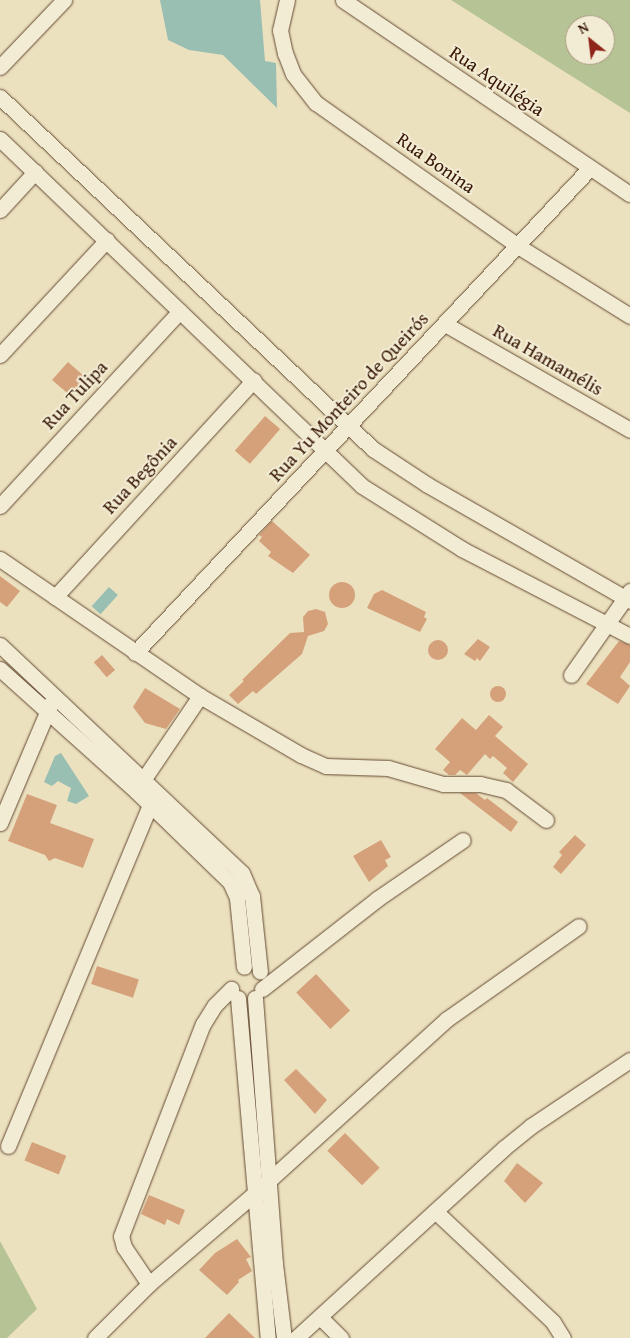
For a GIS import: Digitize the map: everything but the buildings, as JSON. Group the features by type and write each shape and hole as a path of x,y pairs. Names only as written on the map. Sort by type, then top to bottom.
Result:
{"street":[{"path":"0,67 64,0"},
{"name":"Rua Bonina","path":"287,0 280,30 285,53 293,74 316,103 518,246 630,316"},
{"name":"Rua Aquilégia","path":"343,0 630,194"},
{"path":"0,97 348,428 426,484 628,596 571,675"},
{"path":"0,139 254,380 362,486 399,512 462,549 630,636"},
{"name":"Rua Yu Monteiro de Queirós","path":"135,653 590,168"},
{"path":"0,210 35,172"},
{"path":"0,355 107,240"},
{"name":"Rua Tulipa","path":"0,506 180,310"},
{"name":"Rua Hamamélis","path":"445,324 630,430"},
{"name":"Rua Begônia","path":"55,597 254,380"},
{"path":"0,559 200,696 265,736 326,766 388,768 443,784 480,784 506,790 546,820"},
{"path":"0,645 54,696 140,785 148,804 233,886 239,913 244,967"},
{"path":"0,669 46,710 140,785 157,791 242,873 248,883 260,972 259,993 269,1180 284,1338"},
{"path":"0,824 46,710 54,696"},
{"path":"140,785 200,696"},
{"path":"8,1146 148,804 157,791"},
{"path":"149,1284 124,1247 121,1236 203,1024 215,1004 234,993 259,993 377,898 463,840"},
{"path":"95,1338 149,1284 254,1194 447,1019 579,926"},
{"path":"244,967 260,972"},
{"path":"244,967 231,977 268,1338"},
{"path":"296,1338 531,1126 630,1060"},
{"path":"435,1211 553,1322 563,1338"},
{"path":"320,1317 341,1338"}],"green space":[{"path":"451,0 630,0 630,113"},
{"path":"0,1241 37,1309 7,1338 0,1338"}],"water":[{"path":"160,0 260,0 265,61 276,63 277,108 223,55 189,50 168,40"},
{"path":"109,587 118,595 101,614 92,606"},
{"path":"61,753 89,796 76,804 67,801 71,788 58,781 52,786 44,782 55,756"}]}
